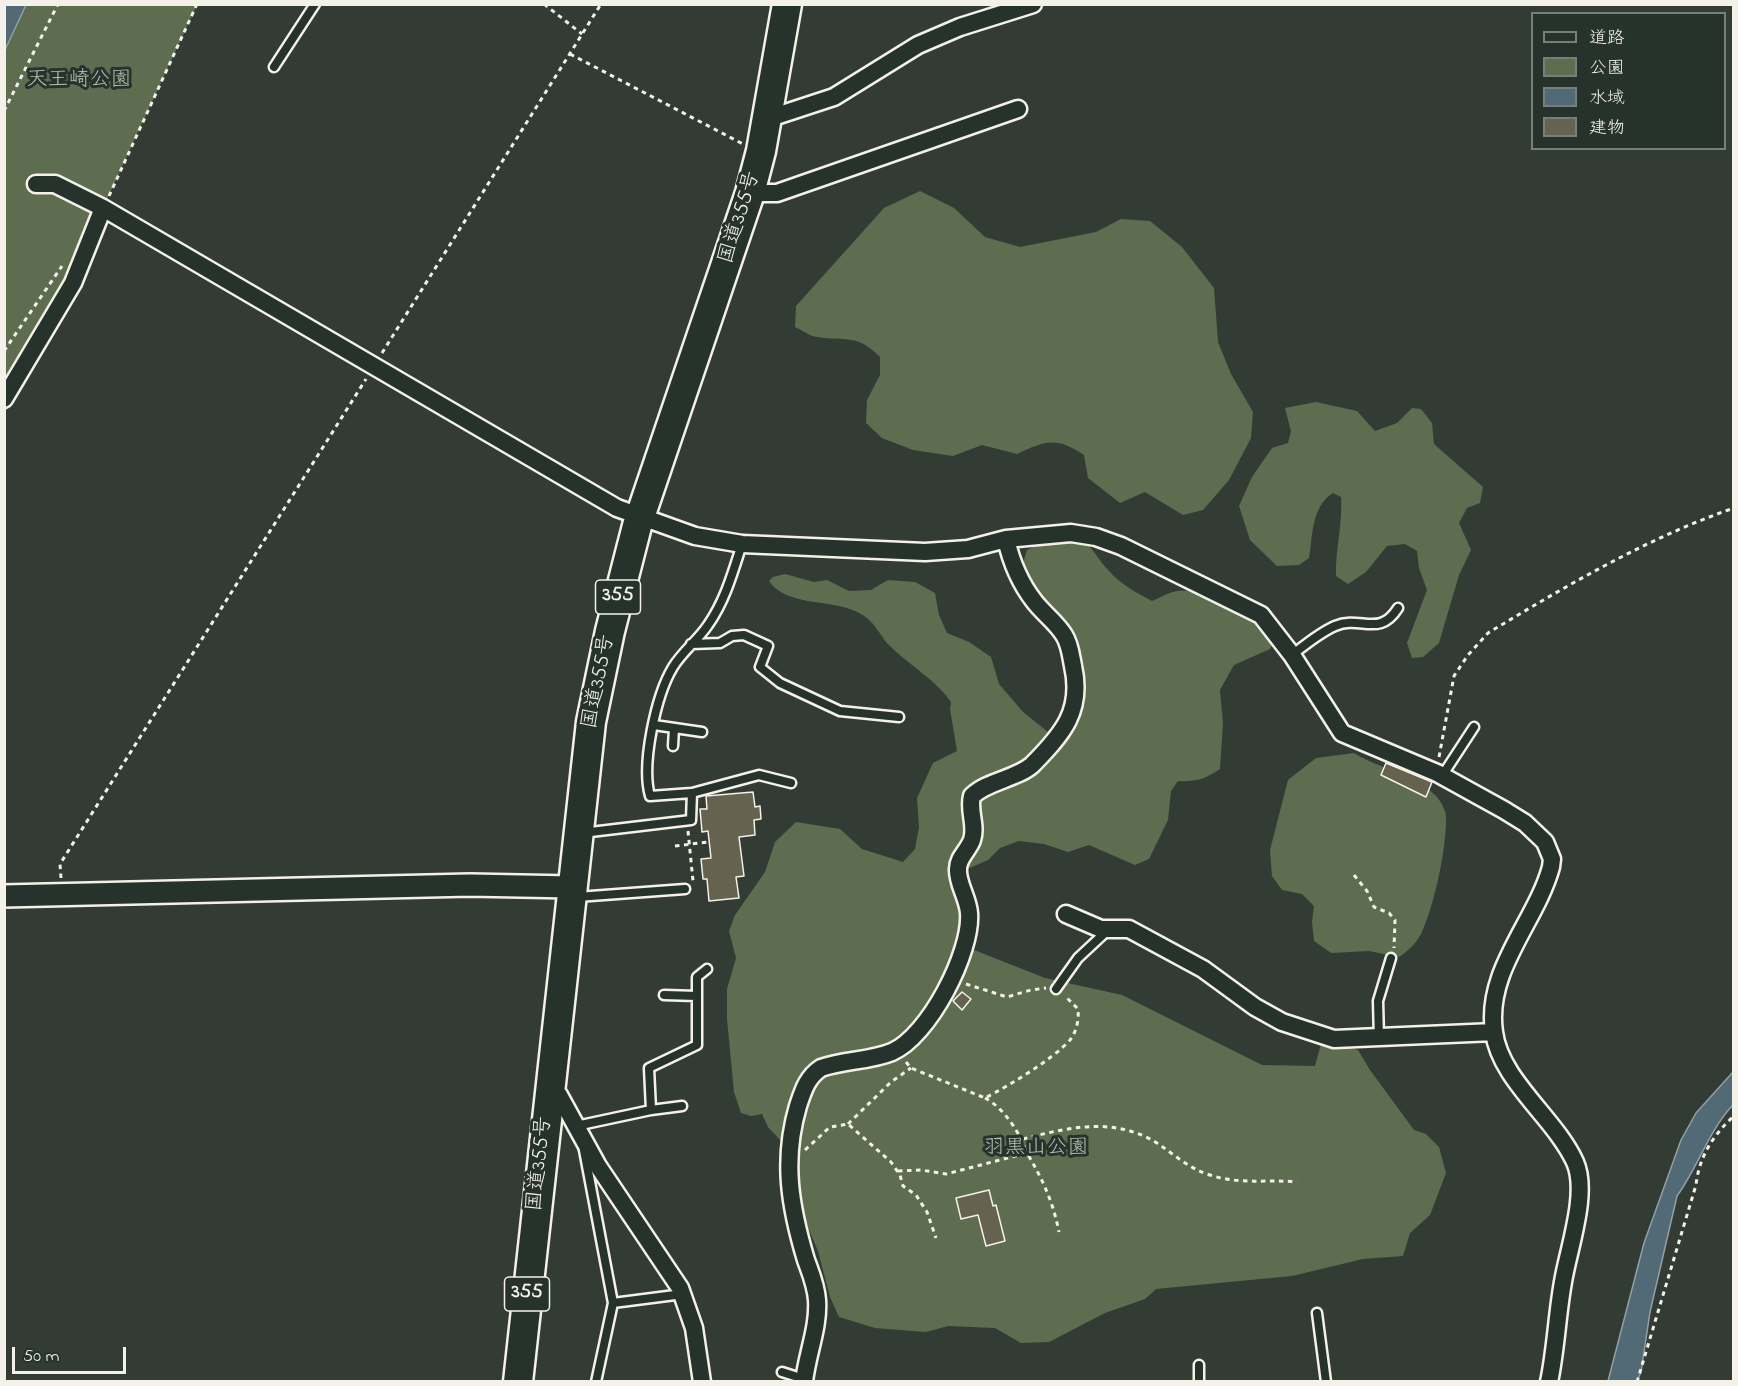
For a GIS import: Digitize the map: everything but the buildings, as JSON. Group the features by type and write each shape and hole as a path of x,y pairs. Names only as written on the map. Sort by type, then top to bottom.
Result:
{"highway":[{"name":"国道355号","path":"518,1382 591,722 610,631 640,517 750,193 761,151 787,4"}],"street":[{"path":"767,119 834,98 918,45 960,27 1033,4"},
{"path":"750,193 777,193 1018,109"},
{"path":"36,184 55,184 103,208 617,508 695,536 742,544 925,552 968,549 1006,539 1084,534 1121,546 1260,615 1292,655 1342,734 1440,775 1525,823 1545,842 1552,859 1549,875 1499,978 1494,1032 1503,1058 1569,1151 1578,1171 1577,1211 1562,1284 1549,1382"},
{"path":"4,399 73,283 103,208"},
{"path":"806,1381 817,1303 815,1283 806,1260 787,1173 791,1130 801,1100 814,1072 830,1065 894,1051 916,1032 946,994 953,980 969,927 967,901 957,871 974,831 970,803 972,796 978,790 999,783 1032,764 1068,722 1077,698 1078,688 1066,637 1025,587 1011,561 1006,539"},
{"path":"4,896 470,885 571,892"},
{"path":"1066,914 1108,930 1129,929 1203,969 1281,1022 1334,1039 1378,1039 1494,1032"},
{"path":"550,1087 559,1095 579,1134 683,1294 694,1328 702,1382"}],"lane":[{"path":"274,67 315,4"},
{"path":"742,544 720,606 708,625 674,666 664,684 654,725 647,785 650,796 692,793 759,775 792,783"},
{"path":"1292,655 1337,625 1381,624 1390,620 1398,608"},
{"path":"691,644 720,643 732,636 744,634 768,646 760,667 780,683 840,711 898,717"},
{"path":"654,725 702,732"},
{"path":"673,746 675,728"},
{"path":"1440,775 1474,728"},
{"path":"579,834 691,820 692,793"},
{"path":"571,892 685,889"},
{"path":"1056,989 1078,958 1108,930"},
{"path":"1378,1039 1378,1001 1391,958"},
{"path":"651,1110 649,1068 697,1045 697,977 707,969"},
{"path":"664,995 697,996"},
{"path":"596,1382 613,1303 579,1134 651,1110 682,1106"},
{"path":"613,1303 683,1294"},
{"path":"1317,1313 1326,1382"},
{"path":"1199,1365 1199,1382"},
{"path":"782,1372 806,1381"}],"path":[{"path":"4,111 58,4"},
{"path":"103,208 197,4"},
{"path":"544,4 582,34"},
{"path":"62,895 60,864 601,4"},
{"path":"570,54 761,151"},
{"path":"4,351 62,265"},
{"path":"1440,775 1454,676 1468,655 1488,633 1649,544 1692,523 1734,508"},
{"path":"685,889 694,887 686,820"},
{"path":"675,846 708,842"},
{"path":"1354,875 1367,891 1374,907 1389,913 1395,920 1396,945 1391,958"},
{"path":"953,980 1007,998 1039,988 1056,989 1076,1004 1078,1009 1076,1028 1070,1039 1029,1072 985,1098"},
{"path":"894,1051 911,1068 994,1102 1023,1139 1027,1153 1044,1180 1054,1204 1059,1232"},
{"path":"788,1155 806,1150 830,1126 848,1124 891,1082 911,1068"},
{"path":"1636,1382 1696,1185 1698,1170 1718,1132 1733,1118"},
{"path":"848,1124 898,1171 903,1186 922,1203 936,1238"},
{"path":"1023,1139 1071,1126 1115,1127 1152,1140 1190,1168 1211,1175 1235,1182 1278,1180 1297,1182"},
{"path":"898,1171 921,1170 946,1174 1027,1153"}],"green space":[{"name":"天王崎公園","path":"26,5 197,5 103,208 5,399 4,50"},
{"path":"920,191 954,208 985,237 1020,247 1096,232 1121,219 1150,221 1182,247 1214,288 1218,342 1231,374 1253,412 1251,438 1229,480 1203,510 1183,515 1145,492 1120,503 1088,478 1084,455 1066,445 1050,442 1017,454 982,445 953,456 913,450 882,438 866,423 867,400 880,375 880,357 871,349 855,341 812,336 795,327 796,306 884,208"},
{"path":"1316,402 1357,411 1375,431 1397,423 1412,408 1421,409 1432,423 1434,444 1483,487 1480,503 1467,508 1459,523 1471,550 1459,575 1439,643 1423,657 1412,658 1407,643 1427,590 1419,568 1417,551 1405,544 1387,546 1366,572 1348,584 1336,576 1341,497 1333,493 1321,506 1314,522 1309,558 1299,565 1277,566 1250,540 1239,506 1252,477 1272,448 1288,443 1291,431 1285,408"},
{"name":"羽黒山公園","path":"1081,539 1118,580 1152,601 1178,591 1205,593 1243,612 1274,638 1270,649 1234,665 1220,690 1223,723 1220,769 1200,779 1178,781 1171,791 1168,820 1149,859 1135,865 1089,845 1068,852 1044,844 1019,841 1000,848 988,860 965,870 969,948 1045,978 1122,995 1262,1065 1315,1066 1321,1044 1336,1044 1358,1050 1414,1130 1426,1134 1439,1147 1446,1173 1430,1215 1410,1233 1403,1256 1363,1259 1292,1276 1156,1289 1145,1299 1105,1313 1049,1342 1021,1343 995,1328 948,1326 926,1332 875,1328 839,1317 830,1297 818,1251 803,1216 782,1142 768,1127 762,1114 751,1116 741,1113 734,1092 727,1019 727,989 736,958 729,931 735,915 765,872 775,842 796,822 840,829 862,849 903,862 915,849 919,827 917,798 933,763 957,751 950,709 951,702 938,687 890,646 868,619 840,606 795,598 776,589 769,581 773,577 785,574 814,582 827,580 849,591 871,590 888,580 915,582 935,593 939,615 947,633 969,642 991,657 999,684 1023,712 1048,732 1076,722 1083,695 1083,673 1070,636 1034,585 1023,563 1027,550 1040,544"},
{"path":"1354,753 1419,783 1436,796 1446,814 1442,860 1431,909 1419,938 1399,957 1369,951 1331,953 1314,941 1312,922 1314,906 1302,894 1282,890 1272,876 1270,850 1288,780 1316,758"}],"water":[{"path":"4,5 26,5 5,50"},
{"path":"1733,1072 1733,1105 1710,1137 1677,1196 1650,1312 1641,1372 1637,1381 1608,1381 1644,1243 1681,1140 1696,1113"}]}
